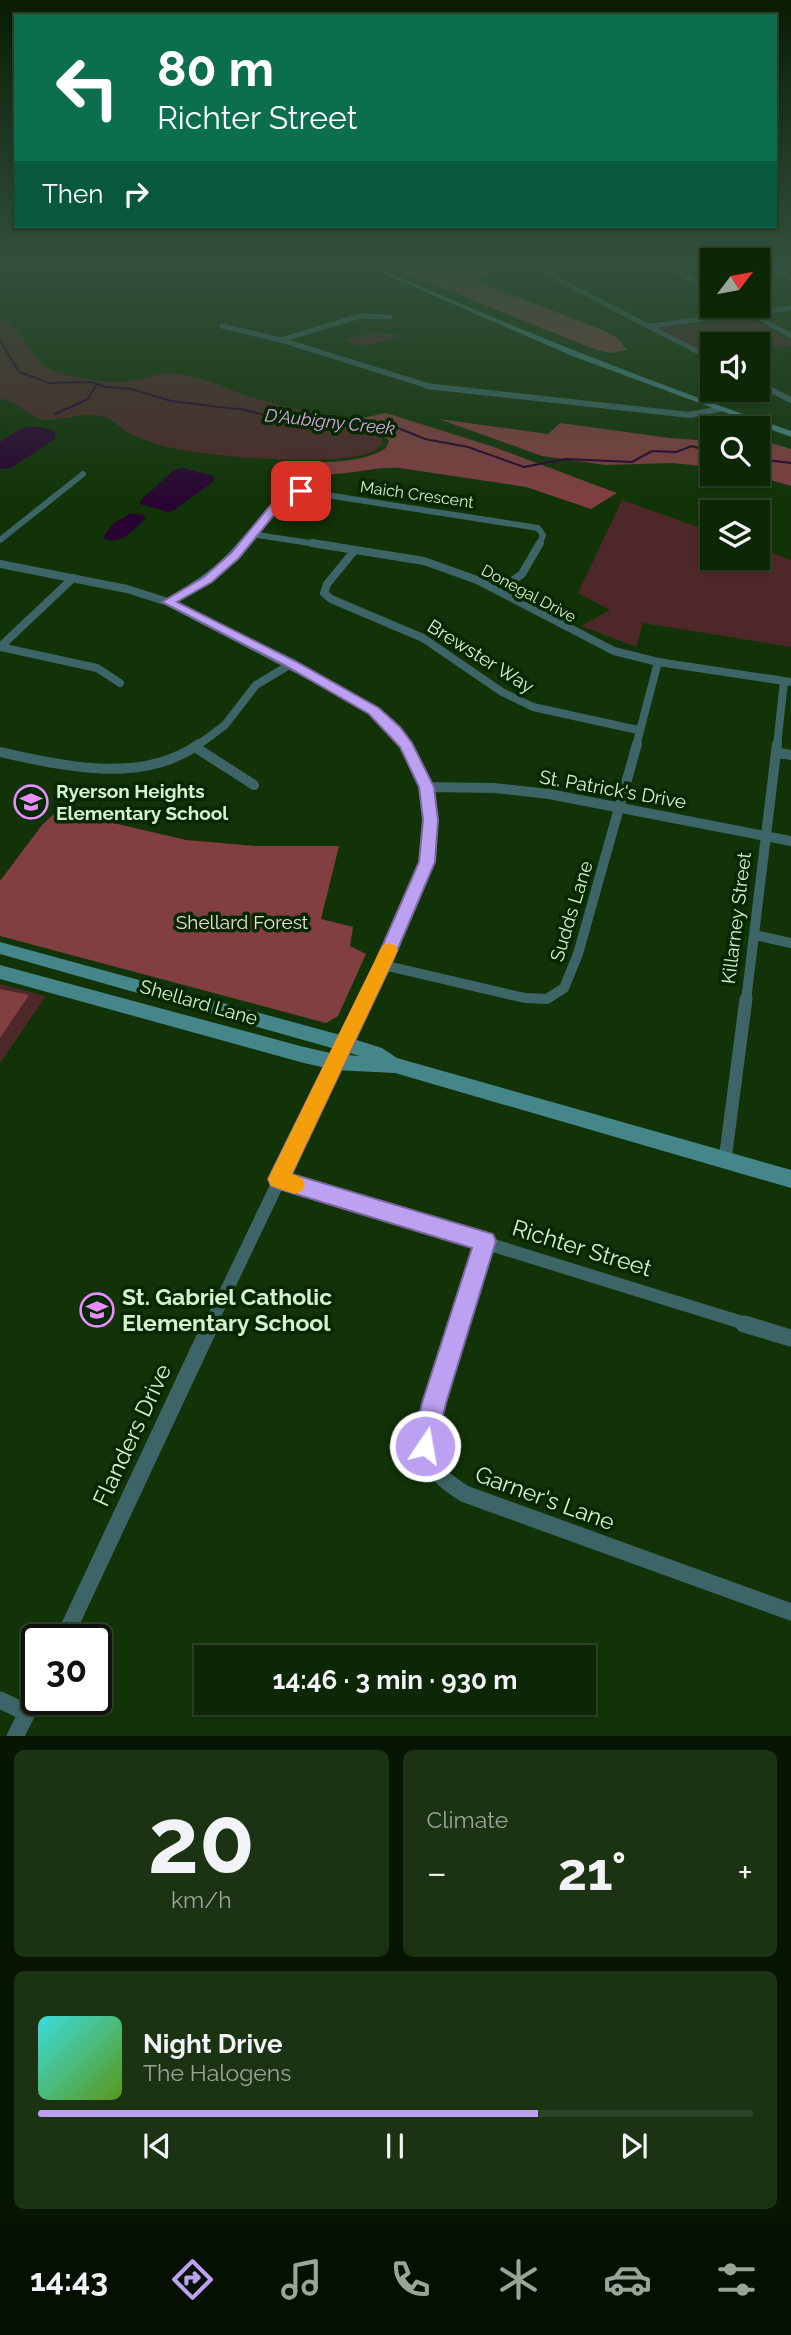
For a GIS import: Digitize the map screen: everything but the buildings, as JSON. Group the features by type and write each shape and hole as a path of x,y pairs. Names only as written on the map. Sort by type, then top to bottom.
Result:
{"main road":[{"path":"547,343 719,409 791,433"},
{"name":"Shellard Lane","path":"0,948 344,1043 375,1053 395,1065"},
{"name":"Shellard Lane","path":"0,972 140,1012 335,1062 395,1065 791,1179"}],"street":[{"path":"291,343 434,388 690,415 719,409"},
{"path":"682,343 700,353"},
{"path":"770,389 791,400"},
{"path":"0,540 83,474"},
{"name":"Maich Crescent","path":"168,602 208,579 235,555 283,497 301,491 538,528 543,535 527,571 515,582 498,591"},
{"name":"Donegal Drive","path":"251,534 425,561 463,574 591,642 614,651 658,662 787,681"},
{"name":"Brewster Way","path":"355,550 327,584 324,593 331,599 423,638 502,692 533,707 638,730"},
{"path":"0,564 127,589 168,602 291,664 367,706 381,717 407,746 427,787"},
{"path":"0,647 73,578"},
{"path":"0,647 97,668 120,683"},
{"name":"Sudds Lane","path":"383,965 525,998 547,999 564,988 578,954 621,806 638,730 658,662"},
{"path":"0,752 75,768 116,770 161,764 195,747 223,727 247,693 291,664"},
{"name":"Killarney Street","path":"725,1160 787,681"},
{"path":"195,747 254,785"},
{"path":"776,752 791,755"},
{"name":"St. Patrick's Drive","path":"427,787 523,790 621,806 791,841"},
{"name":"Flanders Drive","path":"70,1624 279,1179 383,965 427,862 430,820 427,787"},
{"path":"755,935 791,943"},
{"name":"Richter Street","path":"279,1179 791,1338"},
{"name":"Garner's Lane","path":"485,1241 428,1427 425,1446 435,1469 446,1482 465,1494 791,1612"},
{"path":"0,1700 21,1710"},
{"path":"16,1736 26,1715"}],"shaded area":[{"path":"0,343 26,343 40,362 57,372 106,381 136,380 168,373 194,376 254,398 349,425 381,438 383,444 370,453 327,459 267,459 207,454 163,446 133,435 108,418 82,415 44,420 0,399"},
{"path":"350,343 377,343 361,347"},
{"path":"686,343 700,343 700,351"},
{"path":"770,343 791,343 791,346 770,348"},
{"path":"29,427 55,431 55,439 11,468 0,469 0,442 18,430"},
{"path":"182,468 214,476 213,482 169,512 140,504 140,501 174,470"},
{"path":"622,500 700,528 700,570 770,570 770,552 791,560 791,647 643,623 636,647 581,626 610,610 578,593"},
{"path":"131,513 146,518 121,539 103,538 112,524"},
{"path":"0,984 46,996 0,1063"}],"green space":[{"path":"579,343 621,343 627,350 611,353"},
{"path":"386,413 491,446 617,493 591,509 526,487 400,468 315,474 292,467 292,464 353,460 386,448 389,440 353,420"},
{"path":"439,419 548,434 560,423 700,440 700,466 672,463 606,465 542,456"},
{"path":"770,443 791,449 791,486 770,480"},
{"name":"Shellard Forest","path":"58,810 186,840 255,846 339,846 321,919 353,927 350,946 366,954 338,1016 326,1023 0,936 0,881 42,825"},
{"path":"0,989 29,995 0,1038"}],"waterway":[{"name":"D'Aubigny Creek","path":"2,343 19,372 49,383 90,382 106,387 132,389 171,401 245,410 281,419 393,426 425,439 468,447 524,467 566,459 632,462 652,451 676,452 692,446 700,448"},
{"path":"55,414 88,399 96,385"},
{"name":"D'Aubigny Creek","path":"770,460 791,463"}],"slow traffic":[{"path":"295,1184 279,1179 389,950"}],"place":[{"name":"Ryerson Heights Elementary School","path":"31,802"},
{"name":"St. Gabriel Catholic Elementary School","path":"97,1310"}],"route":[{"path":"301,491 283,497 222,568 168,602 291,664 374,711 395,730 407,746 427,787 430,820 427,862 383,965 279,1179 485,1241 434,1403 425,1446"}]}
